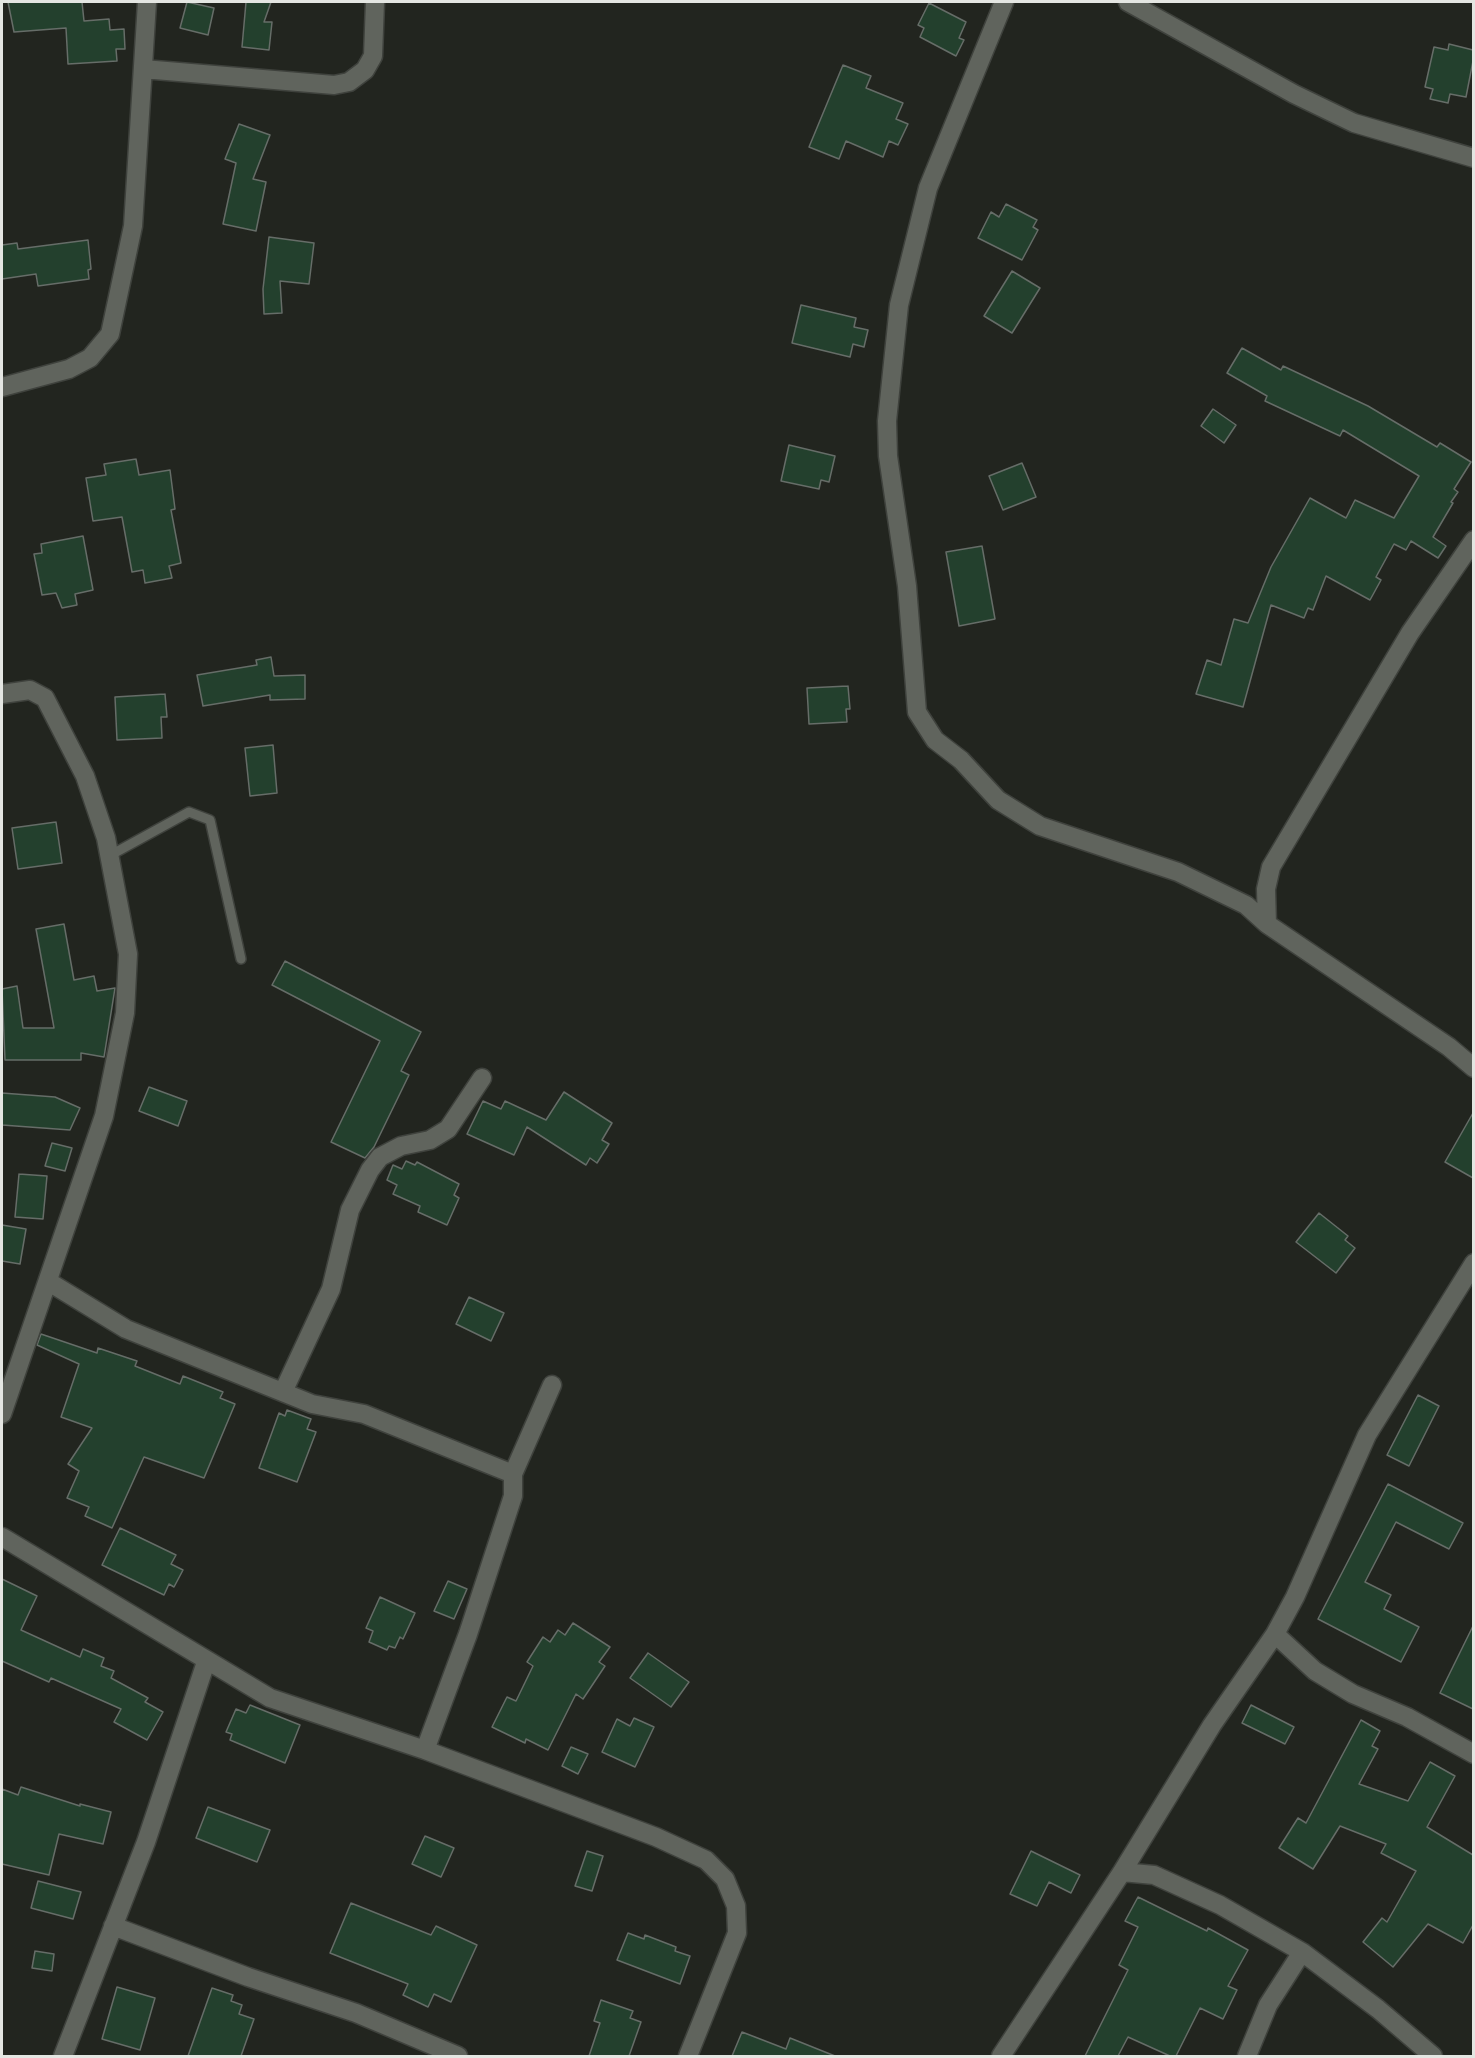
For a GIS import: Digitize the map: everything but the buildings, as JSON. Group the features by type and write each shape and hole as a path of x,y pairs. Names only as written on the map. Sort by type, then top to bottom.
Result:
{"street":[{"path":"2,387 69,369 90,358 110,334 133,226 147,2"},
{"path":"143,69 334,85 349,82 365,70 373,56 375,2"},
{"path":"1004,2 928,188 899,305 887,421 888,456 907,586 917,712 935,740 961,760 998,800 1040,826 1178,872 1246,905 1267,924 1449,1047 1473,1068"},
{"path":"1128,2 1294,94 1354,123 1473,158"},
{"path":"1267,924 1266,889 1271,867 1410,633 1473,540"},
{"path":"2,694 30,690 45,698 85,776 109,855 128,954 125,1013 104,1116 2,1414"},
{"path":"283,1392 331,1289 350,1210 370,1170 380,1156 401,1146 430,1140 448,1129 482,1078"},
{"path":"1001,2056 1122,1872 1212,1725 1275,1634 1295,1597 1367,1435 1473,1263"},
{"path":"49,1282 126,1329 312,1404 364,1414 513,1474"},
{"path":"425,1750 468,1634 513,1496 513,1474 552,1385"},
{"path":"2,1538 206,1662 270,1698 425,1750 656,1837 706,1860 725,1879 736,1906 737,1933 688,2056"},
{"path":"1275,1634 1315,1671 1353,1694 1407,1718 1473,1754"},
{"path":"63,2056 146,1842 206,1662"},
{"path":"1122,1872 1154,1875 1220,1905 1302,1952 1378,2009 1433,2056"},
{"path":"113,1926 248,1977 356,2013 458,2056"},
{"path":"1247,2056 1268,2005 1302,1952"}],"lane":[{"path":"109,855 189,812 210,820 241,959"}]}
